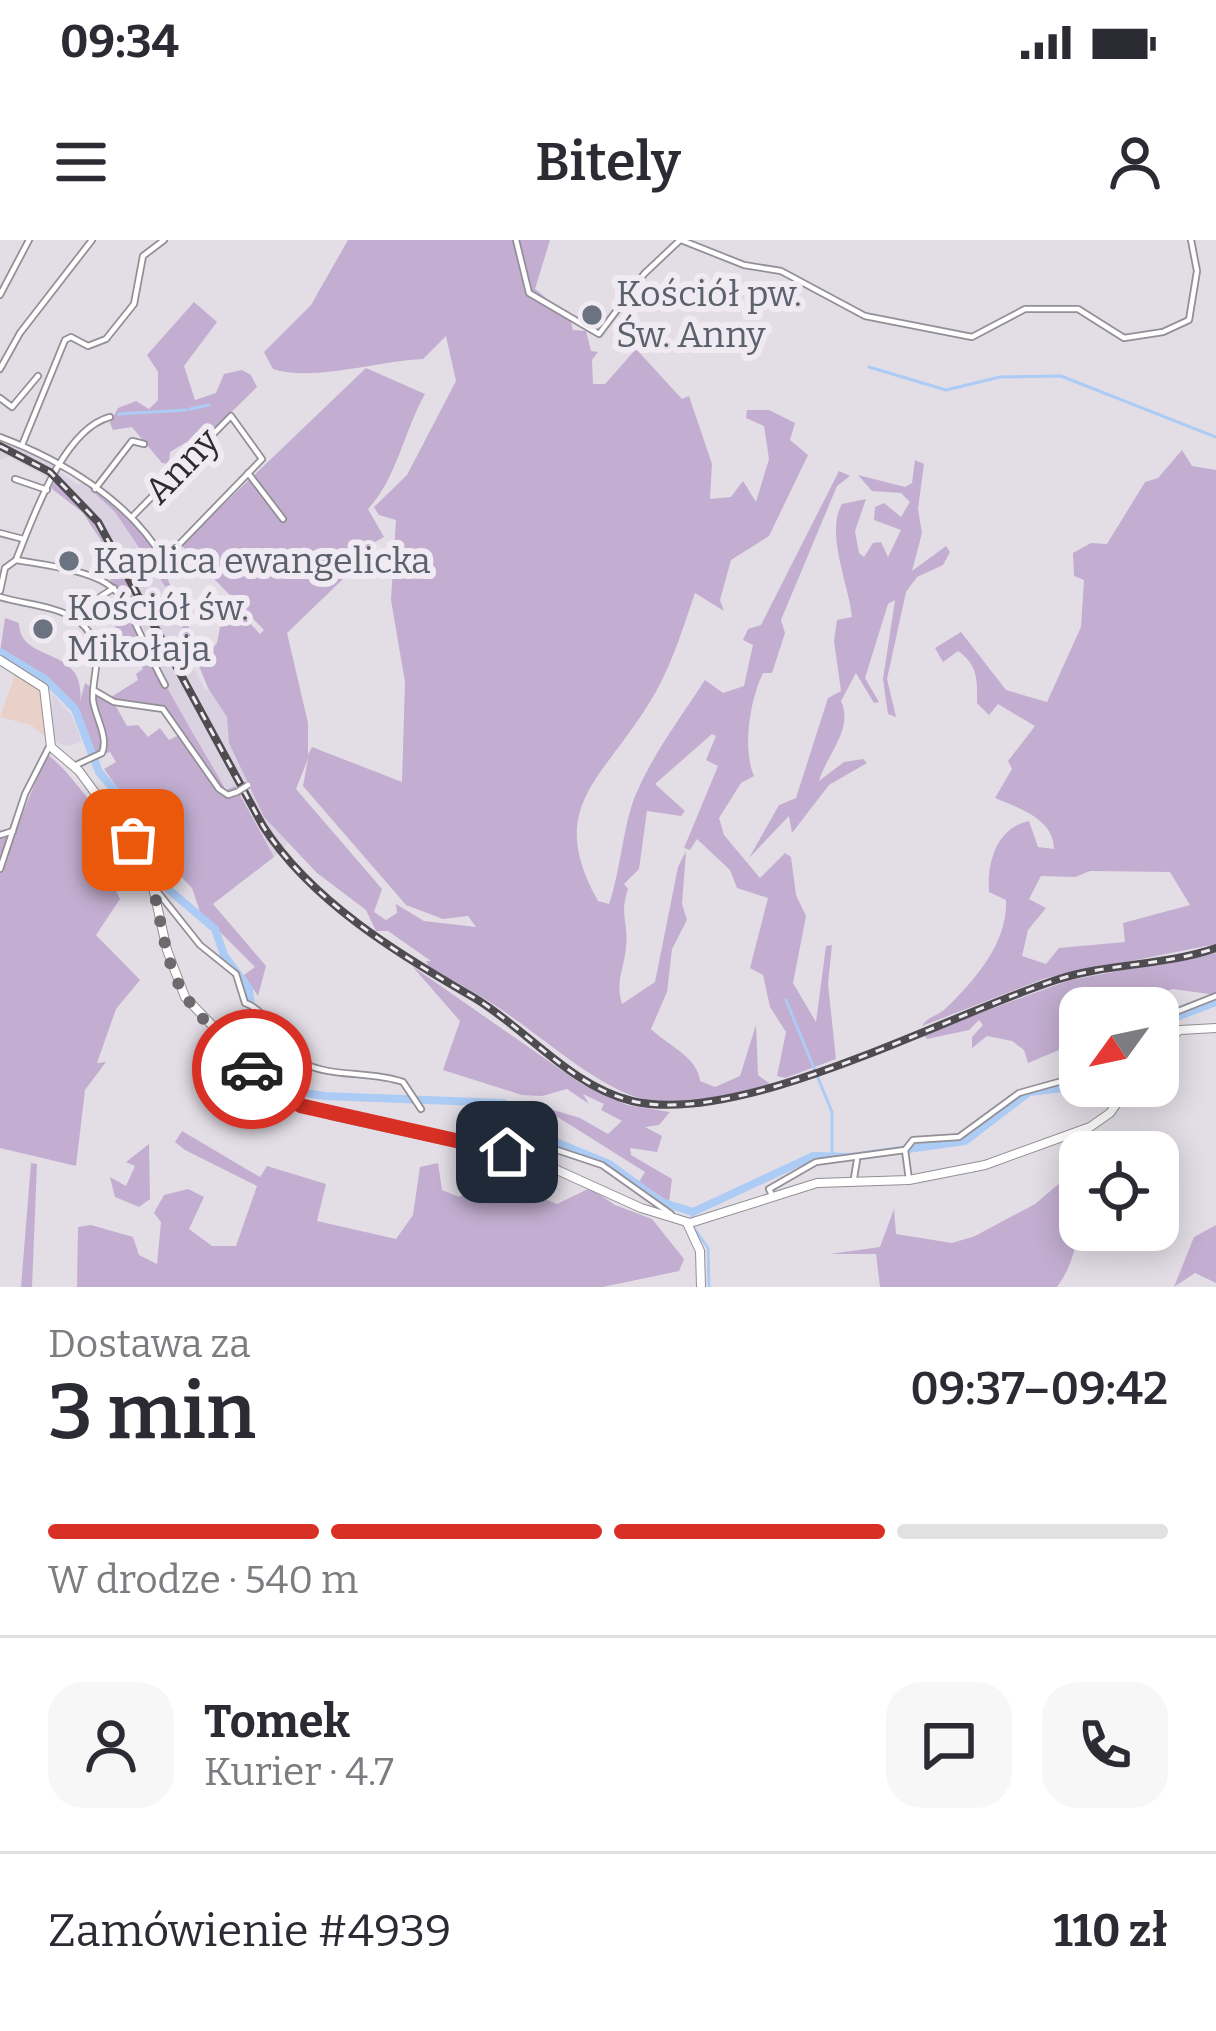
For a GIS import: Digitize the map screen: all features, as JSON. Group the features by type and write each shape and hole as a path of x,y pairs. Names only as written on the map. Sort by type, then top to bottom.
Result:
{"street":[{"path":"0,295 29,240"},
{"path":"0,369 20,333 92,240"},
{"path":"22,445 65,340 71,337 92,345 109,335 134,304 143,256 164,240"},
{"path":"516,240 529,293 589,330 605,331 644,274 680,240 744,265 781,271 872,318 919,322 972,337 1017,311 1070,308 1124,338 1163,332 1189,320 1197,272 1191,240"},
{"path":"0,398 10,407 38,376"},
{"path":"74,766 99,755 106,745 93,689 96,654 86,618 0,593 60,465 86,429 110,416"},
{"name":"Anny","path":"133,516 230,416 262,459 248,473"},
{"path":"0,437 60,465 133,516 164,560 248,473 283,519"},
{"path":"95,489 131,441 144,444"},
{"path":"15,479 47,490"},
{"path":"0,533 23,539"},
{"path":"12,561 88,573 114,588 131,606 165,685"},
{"path":"100,597 114,588"},
{"path":"0,660 48,694 51,746 0,869"},
{"path":"93,689 113,703 164,709 219,789 228,795 248,785"},
{"path":"51,746 74,766 133,840 158,891 200,945 236,974 252,1005 295,1059 318,1069 395,1079 416,1097 420,1107"},
{"path":"0,835 13,831"},
{"path":"158,891 167,950 181,989 277,1093 302,1106 535,1160 676,1217"},
{"path":"1179,1011 1216,996"},
{"path":"1179,1031 1216,1028"},
{"path":"771,1193 769,1189 816,1162 857,1160 959,1137 1019,1093 1059,1082"},
{"path":"687,1223 771,1193 854,1178 909,1180 966,1170 1084,1130 1114,1107"},
{"path":"512,1116 545,1146 602,1165 687,1223 700,1251 701,1287"},
{"path":"907,1146 909,1180"},
{"path":"854,1178 857,1160"}],"shaded area":[{"path":"348,240 550,240 535,289 570,318 573,330 586,331 591,351 598,352 592,360 593,384 605,384 636,349 682,399 689,396 712,464 710,499 731,497 743,481 756,502 769,459 764,426 746,418 747,410 769,410 795,423 790,440 808,455 769,536 731,560 720,600 724,611 695,593 656,692 586,797 578,818 577,842 598,901 609,904 632,806 659,750 705,680 723,693 744,686 753,645 743,640 748,629 761,625 839,471 850,476 837,486 781,620 785,633 772,673 763,673 758,684 748,738 754,776 741,783 719,818 724,835 760,878 785,853 791,857 796,895 806,916 793,983 816,1022 826,946 832,945 828,984 836,1059 785,1078 777,1076 786,1032 770,1007 763,975 750,968 768,898 737,888 730,870 697,839 690,850 684,848 718,766 706,760 716,736 712,734 655,784 685,811 681,816 647,811 639,869 624,884 628,889 624,906 627,939 619,989 622,1004 655,982 678,867 686,851 682,904 687,920 672,949 667,992 651,1029 688,1058 700,1081 715,1087 740,1076 756,1025 758,1075 770,1084 727,1100 689,1106 656,1103 595,1076 493,1004 429,967 426,961 431,961 388,931 376,931 366,910 317,873 264,817 229,743 227,717 208,688 167,589 115,512 87,486 111,500 146,538 204,658 217,643 220,627 230,625 221,608 227,607 237,624 245,618 260,634 264,630 181,545 366,368 425,394 393,469 368,509 384,537 366,547 368,555 287,633 308,723 308,755 312,747 402,782 405,682 391,600 396,520 379,515 374,507 407,475 456,381 446,336 423,359 326,372 273,369 264,352 311,305","holes":["308,759 303,786 406,905 443,919 468,916 476,927 424,921 396,904 397,913 386,920 374,912 382,889 296,789"]},
{"path":"194,302 217,322 184,366 195,400 216,393 224,374 242,370 257,387 197,446 190,440 170,452 169,464 162,463 132,427 113,430 110,423 118,408 136,401 149,409 158,400 158,372 147,355"},
{"path":"0,439 39,456 78,485 82,482 130,522 160,565 201,657 191,663 206,691 215,683 272,824 288,843 274,857 237,797 214,776 162,688 167,684 114,560 84,513 55,481 9,457 0,460"},
{"path":"1182,450 1192,466 1216,470 1216,944 1046,978 922,1026 967,986 995,946 1006,900 989,892 989,880 992,858 1002,838 1029,821 1038,847 1054,849 1042,822 995,798 1012,769 1008,761 1035,726 998,704 989,715 977,703 977,681 970,662 958,651 943,662 935,648 961,632 1006,690 1047,702 1081,627 1084,580 1074,576 1073,553 1091,543 1107,544 1145,482 1158,478","holes":["1170,872 1190,905 1123,923 1125,942 1059,948 1046,964 1022,956 1028,930 1046,908 1029,899 1041,876"]},
{"path":"915,460 924,464 918,509 922,533 912,571 946,546 950,552 943,565 917,577 906,592 887,679 896,717 888,714 883,679 895,600 888,604 865,678 879,702 874,703 856,673 841,701 842,731 819,781 844,762 863,759 867,763 829,785 792,833 789,816 749,858 779,805 796,798 828,698 841,691 834,641 837,620 852,617 837,544 842,504 866,499 855,531 859,553 864,557 873,543 881,542 888,557 901,530 874,520 875,507 884,503 901,517 910,502 901,493 872,491 858,475 905,487 912,483"},
{"path":"55,481 91,519 137,601 130,608 110,584 113,562 109,568 93,557 102,542 83,513 51,488"},
{"path":"113,605 120,616 130,609 188,725 226,790 235,786 274,857 213,904 266,966 258,996 244,975 255,967 200,912 192,888 161,856 168,840 160,822 166,802 134,811 104,769 116,762 110,752 94,758 60,694 0,652 5,618 19,623 30,645 73,671 80,701 85,683 108,699 138,680 136,674 143,669 107,614","holes":["114,703 163,709 181,728 169,740 160,728 148,737 138,725 127,726"]},
{"path":"16,672 43,689 50,740 31,725 0,717"},
{"path":"52,693 72,716 82,742 68,746 50,741"},
{"path":"47,754 113,824 106,835 115,845 101,859 120,899 96,935 140,980 116,1009 97,1063 106,1062 85,1090 76,1166 0,1148 0,838 9,836 6,854"},
{"path":"1216,953 1216,995 1179,987 1059,987 1059,1050 1028,1063 1024,1050 1012,1041 987,1036 972,1048 972,1037 983,1025 979,1020 969,1030 927,1039 923,1034 1070,980"},
{"path":"412,966 580,1083 627,1105 670,1112 659,1125 645,1127 662,1136 657,1152 630,1148 631,1155 672,1179 669,1202 639,1182 645,1172 540,1106 580,1118 608,1134 622,1121 601,1110 604,1104 583,1094 589,1104 567,1089 542,1096 522,1095 443,1070 460,1021"},
{"path":"182,1131 260,1177 267,1166 326,1184 317,1221 396,1239 413,1215 420,1167 438,1163 442,1190 459,1197 497,1180 557,1204 590,1188 615,1205 652,1219 684,1259 679,1271 603,1287 77,1287 78,1227 91,1225 133,1237 139,1255 157,1264 161,1222 154,1213 164,1195 188,1189 204,1197 189,1229 212,1246 236,1246 257,1186 185,1150 175,1142"},
{"path":"149,1144 150,1199 139,1207 115,1197 110,1177 126,1186 135,1166 126,1162"},
{"path":"31,1163 37,1164 32,1287 21,1287"},
{"path":"1059,1184 1059,1251 1074,1251 1057,1287 880,1287 876,1254 830,1254 880,1247 894,1209 896,1234 952,1243 1035,1204"},
{"path":"1216,1225 1216,1283 1195,1273 1174,1287 1194,1237"}],"waterway":[{"path":"869,367 946,390 1000,377 1061,376 1216,437"},
{"path":"190,409 209,405"},
{"path":"119,414 186,410"},
{"path":"0,652 45,679 75,709 99,772 130,809 168,889 215,929 224,955 249,989 252,1018 271,1071 305,1093 503,1103 517,1110 543,1137 609,1164 661,1202 693,1212 813,1156 851,1157 965,1141 1029,1092 1059,1088"},
{"path":"786,1000 832,1112 832,1156"},
{"path":"1179,1016 1216,1002"},
{"path":"692,1218 693,1212"},
{"path":"693,1227 708,1248 709,1287"}],"railway":[{"path":"0,446 50,472 98,522 263,826 306,878 386,944 493,1010 568,1070 609,1093 632,1101 677,1105 729,1098 843,1064 1056,980 1216,948"}],"way so far":[{"path":"133,840 156,883 167,950 181,989 252,1069"}],"place":[{"name":"Kościół pw. Św. Anny","path":"592,315"},
{"name":"Kaplica ewangelicka","path":"69,561"},
{"name":"Kościół św. Mikołaja","path":"43,629"}],"route":[{"path":"252,1069 277,1093 302,1106 507,1152"}]}
